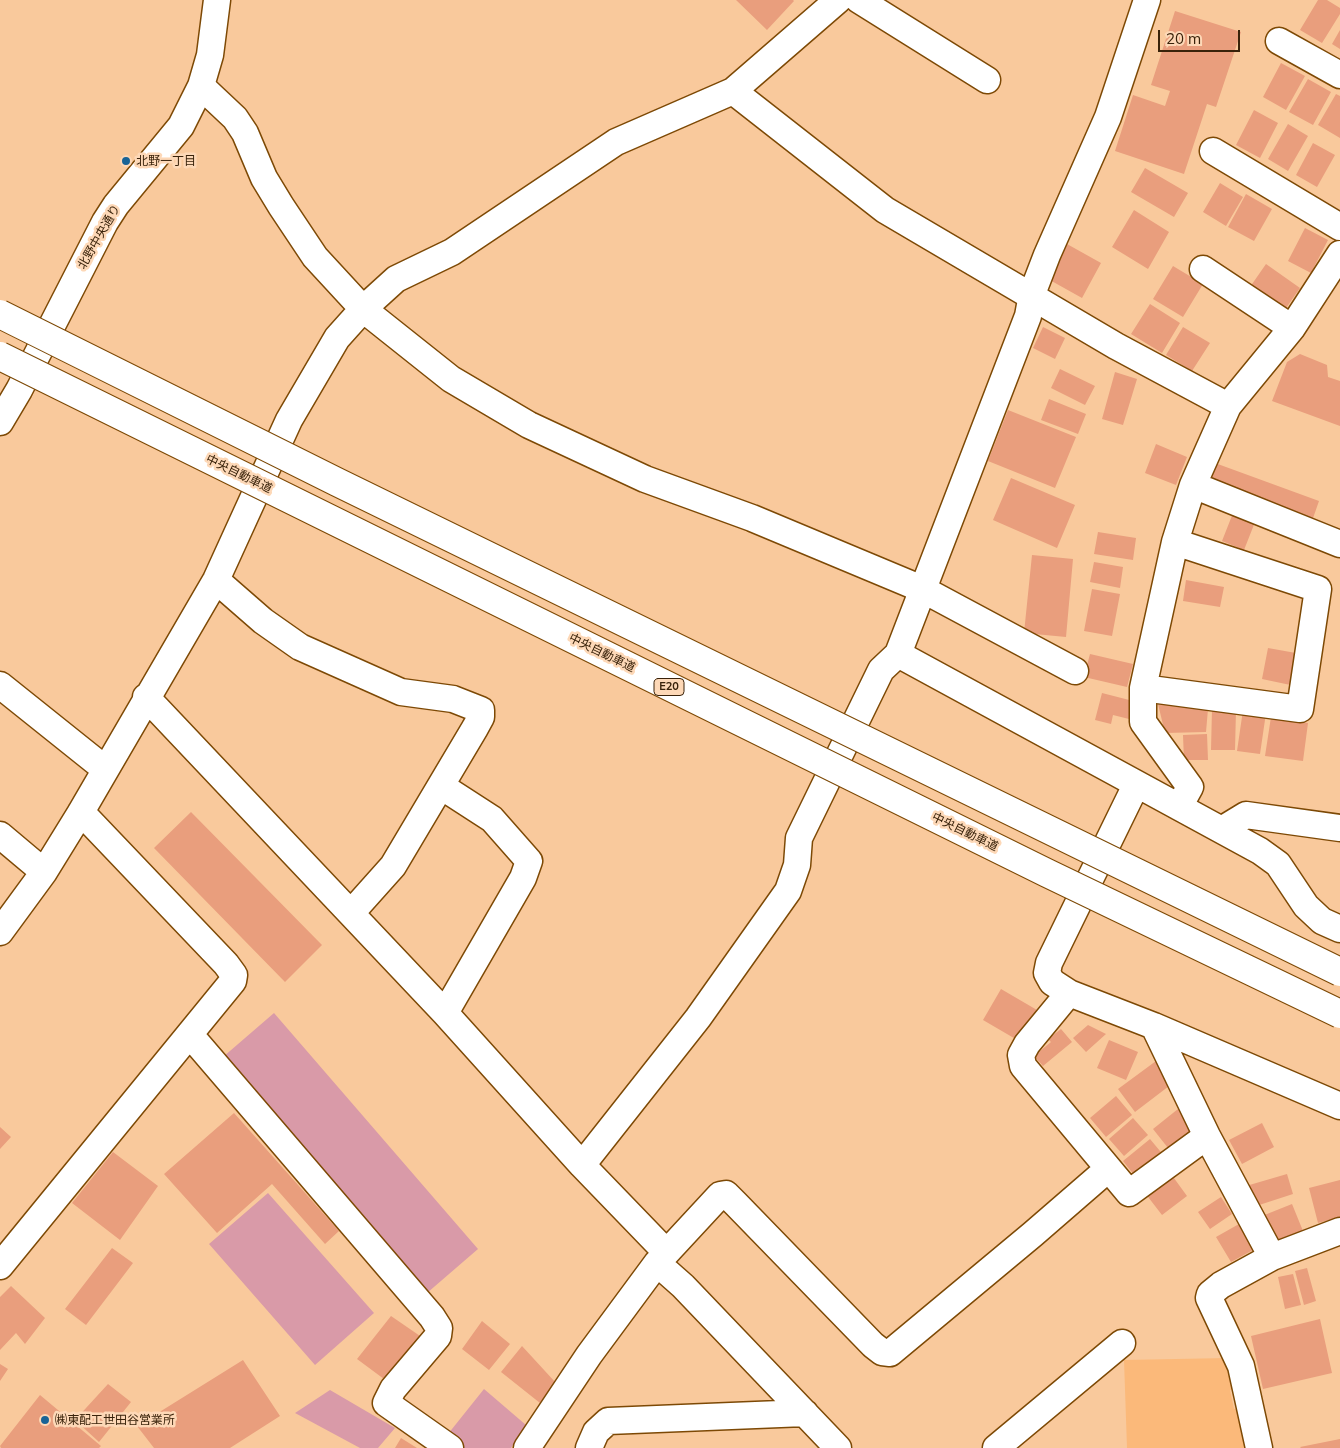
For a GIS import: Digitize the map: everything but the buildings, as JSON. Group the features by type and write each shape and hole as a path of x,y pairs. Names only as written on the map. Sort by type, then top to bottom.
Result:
{"highway":[{"path":"0,314 355,491 1340,972"},
{"name":"中央自動車道","path":"0,356 1047,873 1340,1014"}],"street":[{"name":"北野中央通り","path":"0,422 19,390 116,204 181,126 201,86 210,55 217,0"},
{"path":"859,0 988,80"},
{"path":"582,1165 698,1018 788,891 797,866 798,838 881,670 898,654 1028,316 1032,294 1047,255 1108,117 1147,0"},
{"path":"0,932 44,872 81,812 104,769 216,580 289,420 338,338 363,309 396,279 452,252 616,142 733,91 827,3"},
{"path":"1279,41 1340,76"},
{"path":"201,86 235,118 245,133 264,178 299,235 315,257 363,309 451,379 529,425 645,479 752,518 922,589 1075,671"},
{"path":"733,91 885,210 1032,294 1116,346 1228,406"},
{"path":"1213,152 1340,227"},
{"path":"1179,807 1190,787 1143,722 1143,688 1175,542 1193,485 1228,406 1292,328 1340,254"},
{"path":"1203,269 1292,328"},
{"path":"1193,485 1340,544"},
{"path":"1143,688 1300,709 1318,589 1175,542"},
{"path":"216,580 263,622 300,647 401,692 453,699 481,710 481,717 393,866 351,913"},
{"path":"898,654 1136,785 1223,829 1278,864 1306,906 1322,921 1340,929"},
{"path":"0,686 104,769"},
{"path":"146,697 446,1012 662,1257 682,1286 838,1448"},
{"path":"1136,785 1049,963 1047,973 1052,982 1069,993 1154,1026 1340,1106"},
{"path":"441,786 492,819 529,861 523,878 446,1012"},
{"path":"0,1266 190,1036 233,981 234,975 81,812"},
{"path":"1223,829 1246,815 1340,828"},
{"path":"0,834 44,872"},
{"path":"1069,993 1027,1044 1021,1055 1023,1066 1129,1193 1207,1136"},
{"path":"1154,1026 1207,1136 1272,1258"},
{"path":"190,1036 432,1317 439,1328 438,1336 393,1389 386,1403 450,1448"},
{"path":"531,1447 589,1355 662,1257 710,1203 720,1195 726,1194 873,1345 882,1352 890,1352 1033,1234 1108,1169"},
{"path":"1259,1448 1241,1366 1209,1298 1210,1294 1221,1285 1272,1258 1340,1231"},
{"path":"996,1448 1122,1343"},
{"path":"588,1448 596,1432 608,1422 805,1413"}],"shaded area":[{"path":"274,1013 478,1249 427,1293 223,1057"},
{"path":"268,1193 374,1313 315,1365 209,1244"},
{"path":"1228,1358 1234,1389 1230,1390 1234,1409 1238,1409 1245,1448 1127,1448 1124,1360"},
{"path":"484,1389 526,1425 511,1448 458,1448 444,1439"},
{"path":"330,1390 395,1428 378,1448 360,1448 295,1413"}],"place":[{"name":"北野一丁目","path":"126,161"},
{"name":"㈱東配工世田谷営業所","path":"45,1420"}]}
